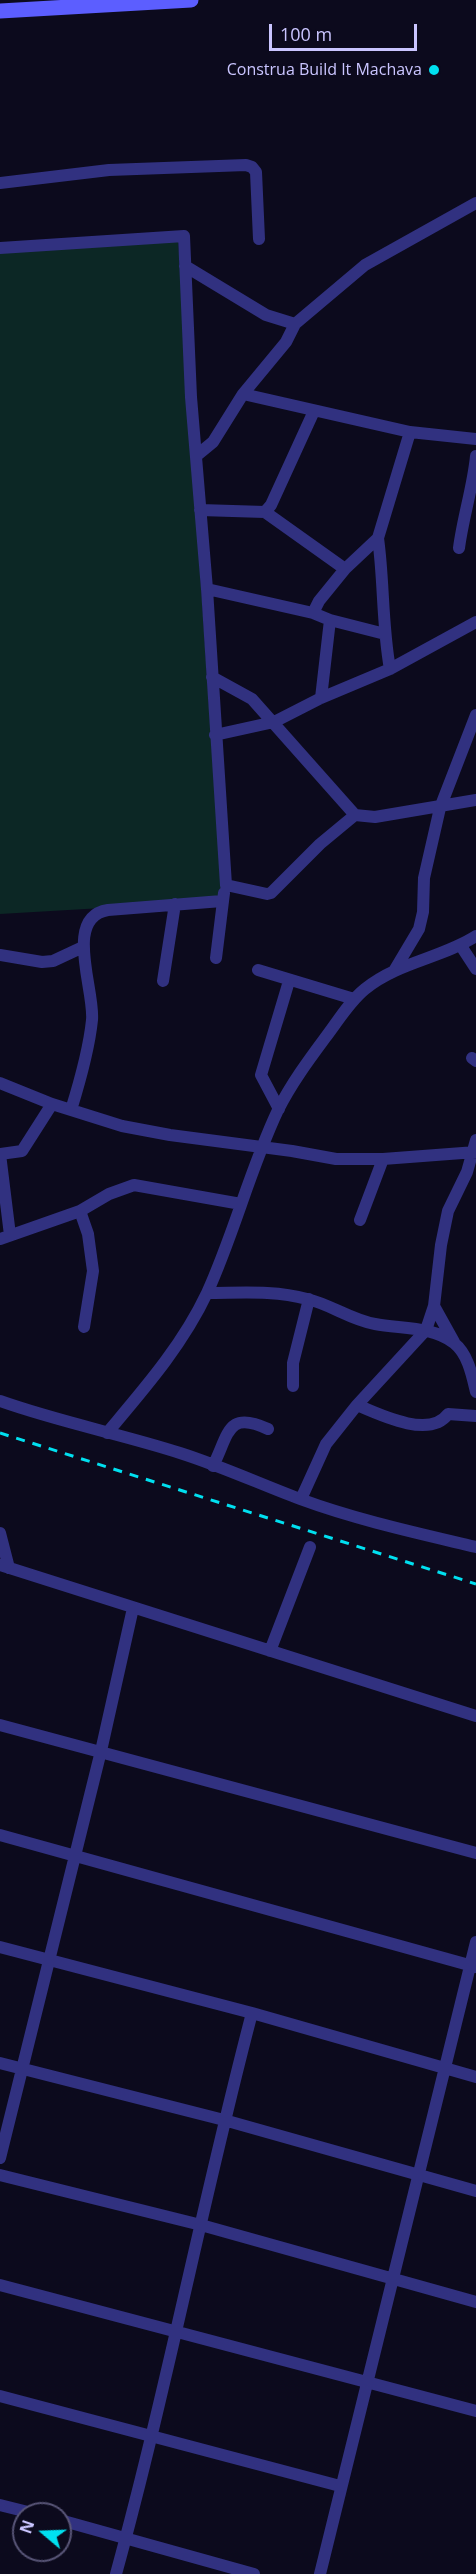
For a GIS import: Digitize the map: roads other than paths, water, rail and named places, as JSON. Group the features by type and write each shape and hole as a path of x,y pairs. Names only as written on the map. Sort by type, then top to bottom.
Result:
{"main road":[{"path":"6,7 191,0"}],"street":[{"path":"0,183 109,170 246,165 252,167 256,172 259,239"},
{"path":"196,456 213,442 243,394 286,342 295,324 365,265 476,203"},
{"path":"0,248 184,236 196,456 226,885 216,958"},
{"path":"185,266 266,315 295,324"},
{"path":"243,394 410,432 476,439"},
{"path":"265,512 271,505 314,411"},
{"path":"390,669 385,634 383,571 378,538 410,432"},
{"path":"459,548 476,456"},
{"path":"200,510 265,512 345,569"},
{"path":"313,613 319,601 345,569 378,538"},
{"path":"207,589 313,613 330,620 385,634"},
{"path":"321,698 330,620"},
{"path":"215,735 274,722 321,698 390,669 476,622"},
{"path":"212,677 244,693 274,722 355,815 375,817 440,808 476,800"},
{"path":"394,971 418,929 423,912 424,878 440,808 476,715"},
{"path":"226,885 271,893 320,844 355,815"},
{"path":"71,1110 92,1021 83,947 85,931 91,917 98,911 222,901"},
{"path":"163,981 175,904"},
{"path":"107,1433 173,1353 207,1293 279,1109 302,1070 354,999 367,987 394,971 418,960 461,946 476,936"},
{"path":"461,946 476,969"},
{"path":"0,955 42,962 52,961 83,947"},
{"path":"258,970 354,999"},
{"path":"279,1109 261,1075 290,981"},
{"path":"0,1083 52,1104 122,1126 336,1159 382,1159 475,1148 448,1211 441,1245 434,1306 426,1330 357,1405 326,1444 301,1499"},
{"path":"52,1104 22,1151 0,1154 5,1237 80,1211 109,1194 134,1185 241,1204"},
{"path":"360,1220 382,1159"},
{"path":"80,1211 88,1234 93,1271 84,1328"},
{"path":"207,1293 274,1292 309,1299 372,1324 426,1330 454,1343 470,1355 476,1392"},
{"path":"292,1386 292,1363 309,1299"},
{"path":"434,1306 454,1343"},
{"path":"0,1401 52,1419 154,1445 301,1499 394,1527 476,1547"},
{"path":"357,1405 383,1416 424,1425 437,1424 448,1414 476,1416"},
{"path":"213,1466 229,1432 236,1423 244,1420 268,1429"},
{"path":"0,1533 5,1567 476,1716"},
{"path":"270,1651 310,1547"},
{"path":"0,2158 101,1751 133,1608"},
{"path":"0,1725 476,1853"},
{"path":"0,1835 473,1967"},
{"path":"320,2574 366,2382 395,2279 444,2069 473,1967 476,1942"},
{"path":"0,1947 252,2013 476,2077"},
{"path":"116,2574 153,2435 224,2120 252,2013"},
{"path":"0,2063 224,2120 476,2191"},
{"path":"0,2175 201,2225 476,2302"},
{"path":"0,2285 476,2411"},
{"path":"0,2396 340,2486"},
{"path":"72,2523 254,2574"}],"railway":[{"path":"0,1433 476,1584"}],"place":[{"name":"Construa Build It Machava","path":"434,70"}]}
